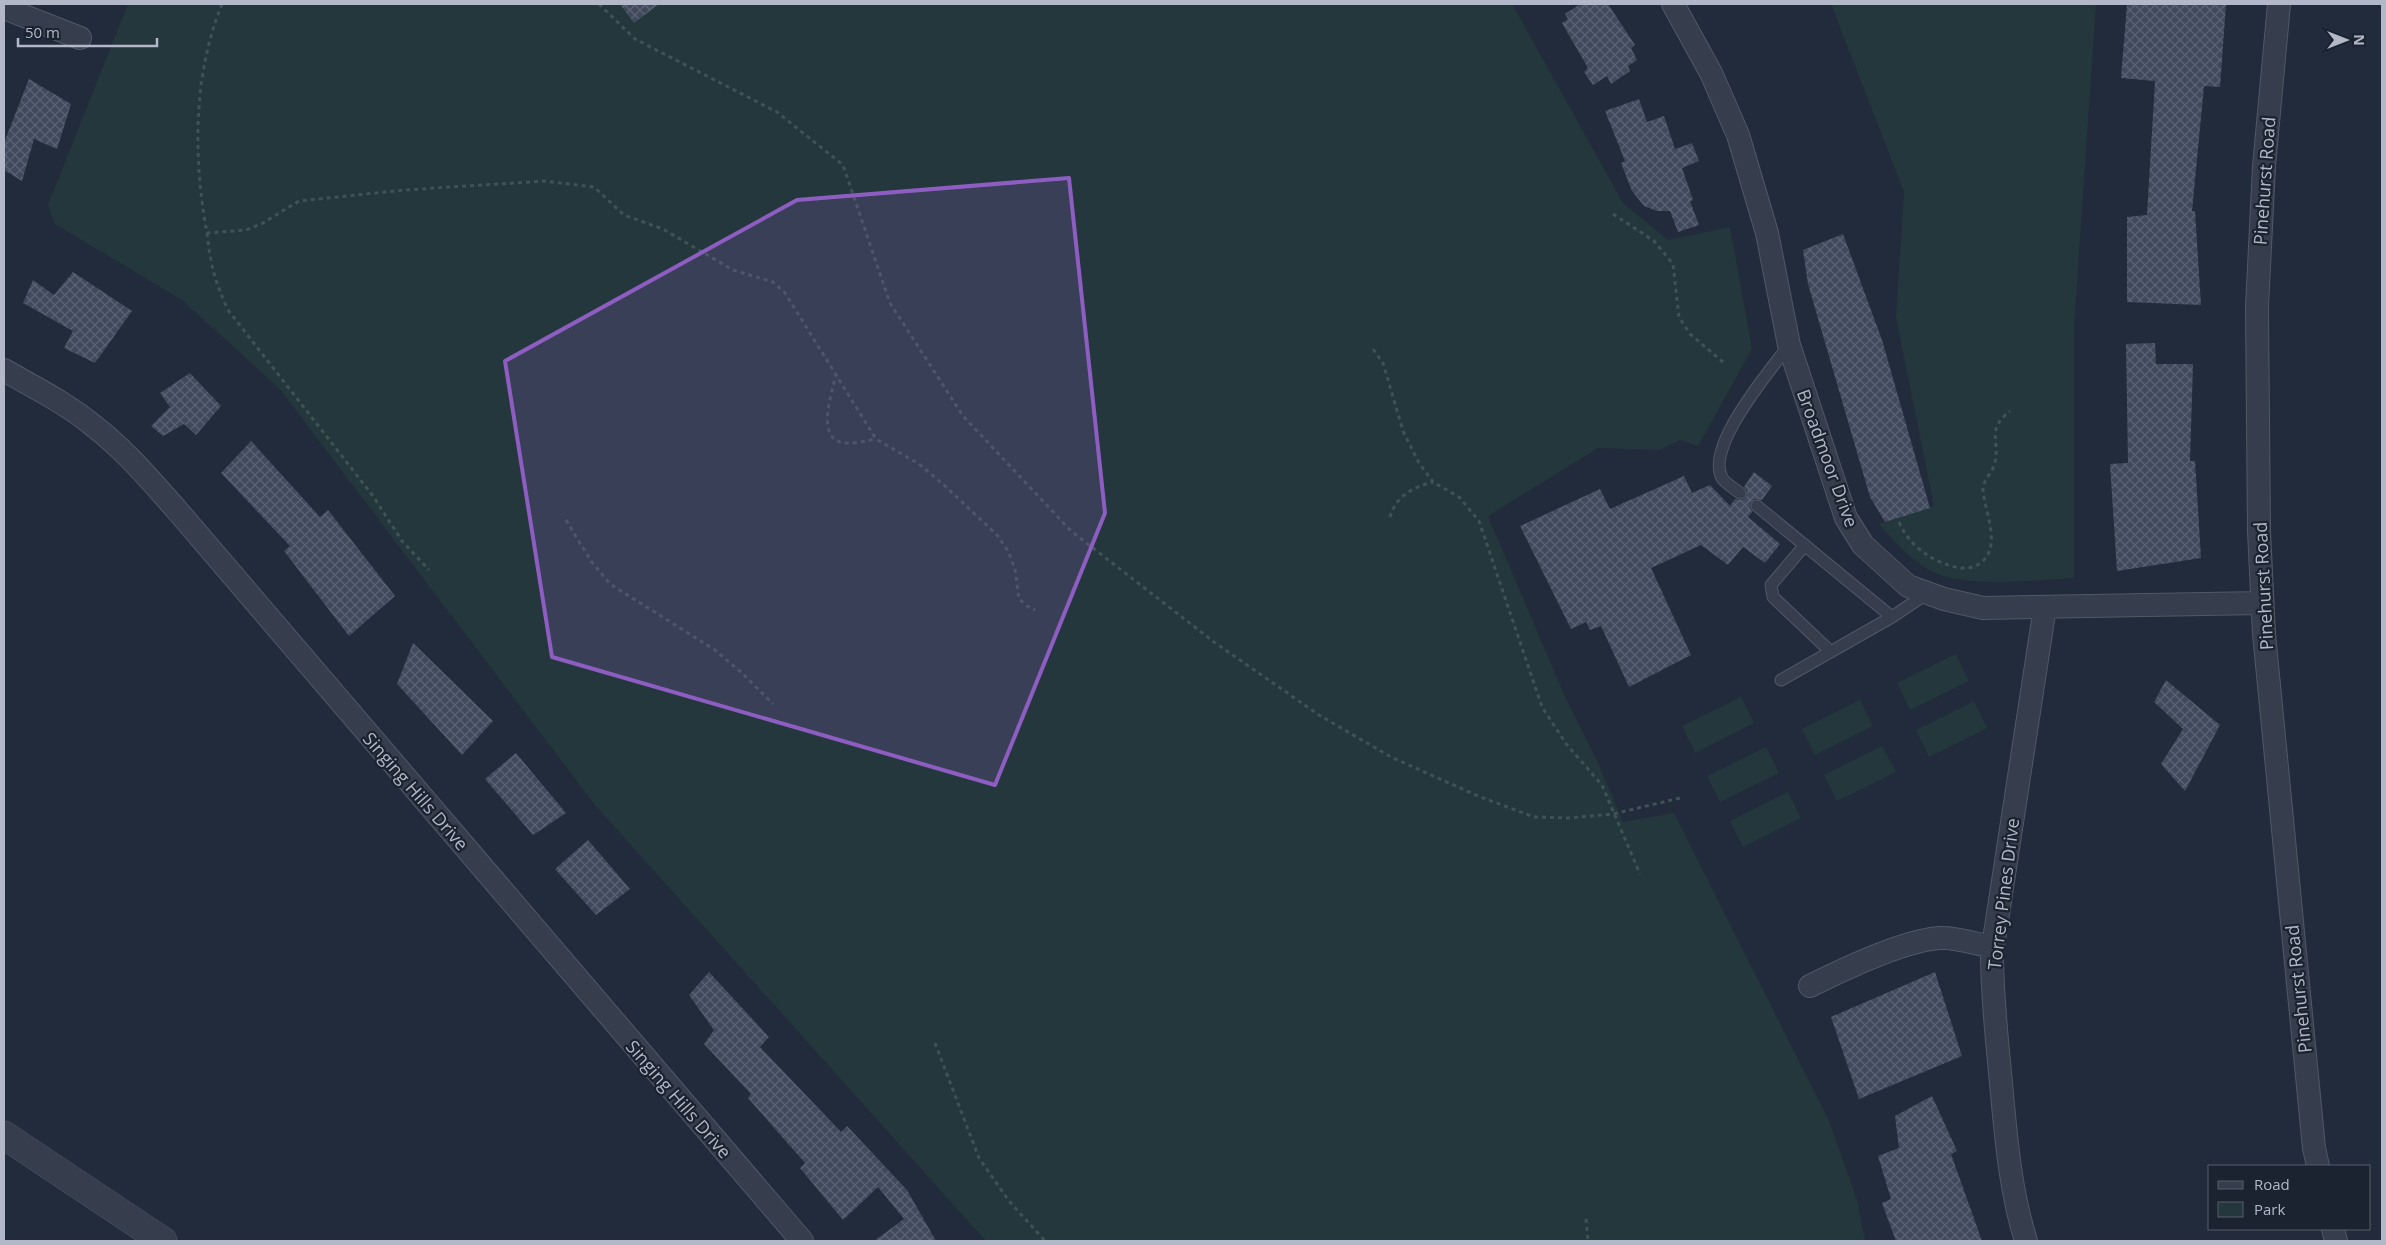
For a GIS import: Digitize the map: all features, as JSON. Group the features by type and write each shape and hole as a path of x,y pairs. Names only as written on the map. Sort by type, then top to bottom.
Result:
{"street":[{"name":"Broadmoor Drive","path":"1673,4 1711,73 1738,135 1767,233 1789,345 1846,518 1870,553 1908,586 1926,594 1983,608 2262,603"},
{"name":"Pinehurst Road","path":"2279,4 2264,166 2257,307 2259,531 2262,603 2312,1128 2318,1165"},
{"path":"4,8 80,38"},
{"name":"Singing Hills Drive","path":"4,370 64,405 94,426 124,451 176,509 802,1241"},
{"name":"Torrey Pines Drive","path":"2026,1241 2016,1206 2009,1166 1992,987 1993,947 2045,607"},
{"path":"1810,986 1834,974 1908,944 1940,938 1993,947"},
{"path":"4,1135 163,1241"}],"lane":[{"path":"1740,493 1722,478 1718,459 1724,440 1746,404 1789,345"},
{"path":"1756,506 1892,617"},
{"path":"1805,545 1771,586 1773,598 1831,652"},
{"path":"1781,680 1892,617 1926,594"}],"path":[{"path":"222,4 211,31 201,80 199,189 207,233 210,266 215,283 228,310 382,507 402,541 429,570"},
{"path":"599,4 635,39 777,112 843,165 890,302 962,416 1071,531 1229,652 1320,715 1391,757 1478,796 1534,817 1569,818 1613,814 1680,798"},
{"path":"207,233 246,230 263,223 299,201 404,190 544,181 594,187 624,215 663,229 733,270 773,282 785,293 876,439 919,464 997,535 1008,551 1015,569 1019,599 1035,610"},
{"path":"1613,214 1654,241 1673,264 1680,317 1690,334 1723,362"},
{"path":"1374,349 1383,363 1403,431 1419,463 1433,482 1459,497 1479,521 1542,707 1567,745 1602,785 1640,874"},
{"path":"836,372 826,428 831,436 841,442 876,439"},
{"path":"1899,522 1903,531 1915,546 1933,558 1950,566 1970,569 1981,564 1990,554 1991,533 1983,488 1994,466 1995,433 1998,420 2010,411"},
{"path":"1390,517 1392,509 1415,486 1433,482"},
{"path":"566,520 592,561 610,584 715,650 742,673 773,704"},
{"path":"935,1043 979,1158 1008,1201 1045,1241"},
{"path":"1586,1219 1588,1241"}],"highlighted area":[{"path":"1069,178 1105,513 995,785 552,657 505,361 797,200"}],"green space":[{"path":"128,4 1512,4 1623,203 1668,240 1730,227 1752,349 1698,446 1680,440 1660,450 1598,448 1488,516 1565,697 1598,763 1623,822 1674,813 1829,1121 1857,1200 1865,1241 986,1241 595,805 279,388 182,300 55,224 48,205"},
{"path":"1831,4 2096,4 2074,326 2074,578 2002,582 1947,577 1925,568 1904,551 1879,524 1934,506 1896,317 1904,192"},
{"path":"1956,654 1969,681 1910,710 1897,683"},
{"path":"1741,697 1754,723 1695,753 1682,726"},
{"path":"1860,700 1873,726 1815,755 1802,729"},
{"path":"1974,701 1987,728 1929,757 1916,730"},
{"path":"1882,746 1896,772 1837,801 1824,775"},
{"path":"1766,747 1779,773 1720,802 1707,776"},
{"path":"1788,792 1801,818 1743,847 1730,821"}],"building":[{"path":"620,4 659,4 634,23"},
{"path":"1580,4 1608,4 1635,45 1631,48 1637,60 1628,66 1630,71 1611,84 1607,76 1593,85 1584,72 1588,68 1562,23 1568,19 1565,14"},
{"path":"2127,4 2226,4 2220,87 2204,86 2192,211 2195,211 2201,305 2127,302 2127,217 2147,215 2155,81 2121,78"},
{"path":"29,79 71,104 57,149 34,139 22,181 4,170 4,143"},
{"path":"1639,99 1647,122 1664,116 1675,149 1692,143 1699,161 1682,168 1693,200 1690,201 1699,225 1678,232 1670,211 1657,211 1644,206 1632,191 1621,163 1625,161 1605,111"},
{"path":"1843,234 1882,340 1930,508 1885,522 1870,497 1808,284 1803,250"},
{"path":"73,272 132,311 95,363 64,348 73,331 23,303 33,280 54,295"},
{"path":"2155,343 2156,364 2193,364 2190,461 2195,461 2201,558 2117,571 2110,464 2128,463 2126,344"},
{"path":"190,373 221,406 196,435 184,424 163,436 151,426 170,407 160,393"},
{"path":"251,441 320,517 328,510 395,596 349,636 284,551 290,546 221,473"},
{"path":"1754,472 1772,486 1762,500 1755,499 1751,502 1750,508 1752,512 1748,517 1780,544 1765,563 1743,547 1728,565 1701,545 1651,568 1691,655 1629,687 1601,626 1590,630 1586,622 1571,629 1520,526 1600,489 1610,509 1684,476 1692,493 1710,485 1730,506 1735,499 1742,500 1746,497 1747,491 1744,487"},
{"path":"413,643 493,721 462,755 397,684"},
{"path":"2166,680 2220,725 2185,791 2161,764 2183,729 2154,702"},
{"path":"516,753 566,813 533,835 485,779"},
{"path":"588,840 630,889 596,915 555,869"},
{"path":"709,972 769,1037 760,1047 841,1132 847,1126 907,1190 936,1241 874,1241 904,1219 878,1187 843,1220 800,1168 805,1163 748,1098 751,1094 704,1044 714,1030 689,995"},
{"path":"1935,972 1962,1056 1859,1099 1831,1017"},
{"path":"1932,1096 1957,1151 1951,1154 1982,1241 1896,1241 1882,1203 1891,1199 1878,1156 1899,1148 1895,1116"}]}
